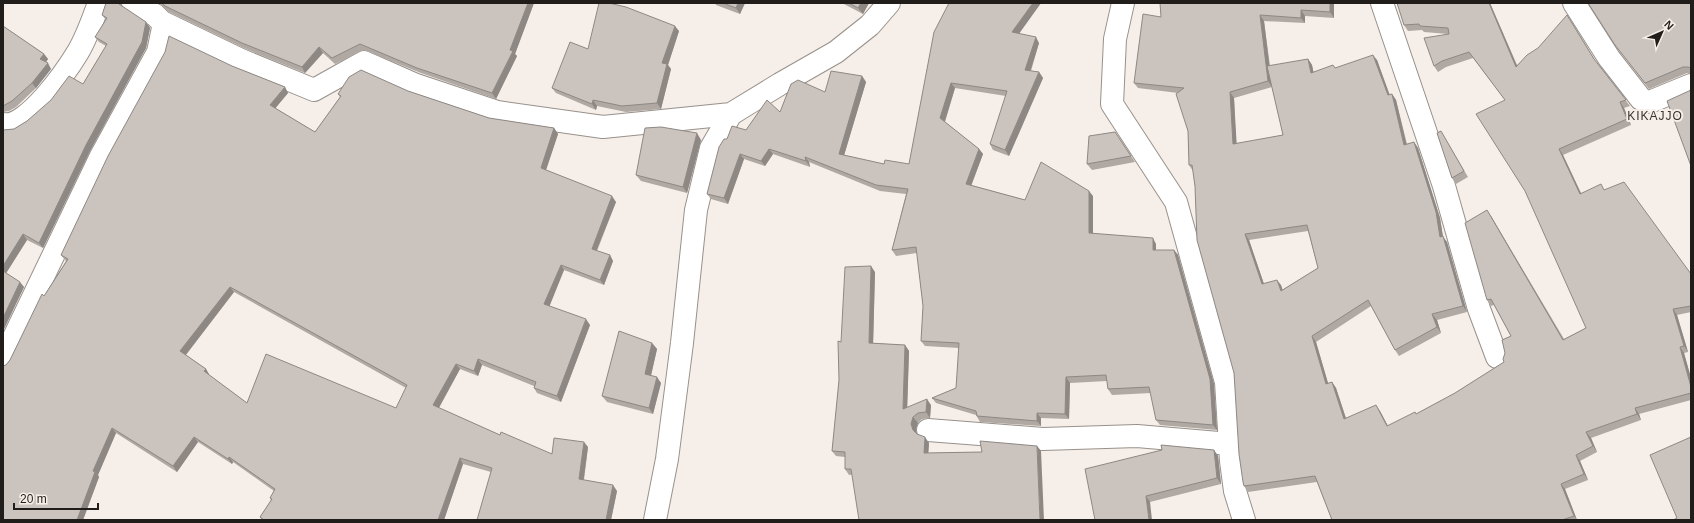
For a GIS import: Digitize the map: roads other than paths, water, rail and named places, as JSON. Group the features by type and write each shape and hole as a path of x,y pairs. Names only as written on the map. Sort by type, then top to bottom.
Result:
{"street":[{"path":"3,124 7,125 26,116 45,99 79,50 99,3"},
{"path":"133,3 155,15 162,22 241,60 314,90 364,62 416,85 497,112 603,127 731,114 836,52 870,25 889,3"},
{"path":"1123,3 1115,39 1112,104 1176,202 1226,382 1235,491 1244,520"},
{"path":"1382,3 1444,186 1479,309 1497,357"},
{"path":"1574,3 1609,58 1641,99 1647,102 1652,101 1691,85"},
{"path":"3,360 101,156 158,52 163,28 162,22"},
{"path":"655,520 668,451 696,210 711,148 731,114"},
{"path":"928,430 1043,439 1137,436 1230,444"}],"district":[{"name":"KIKAJJO","path":"1655,116"}]}
